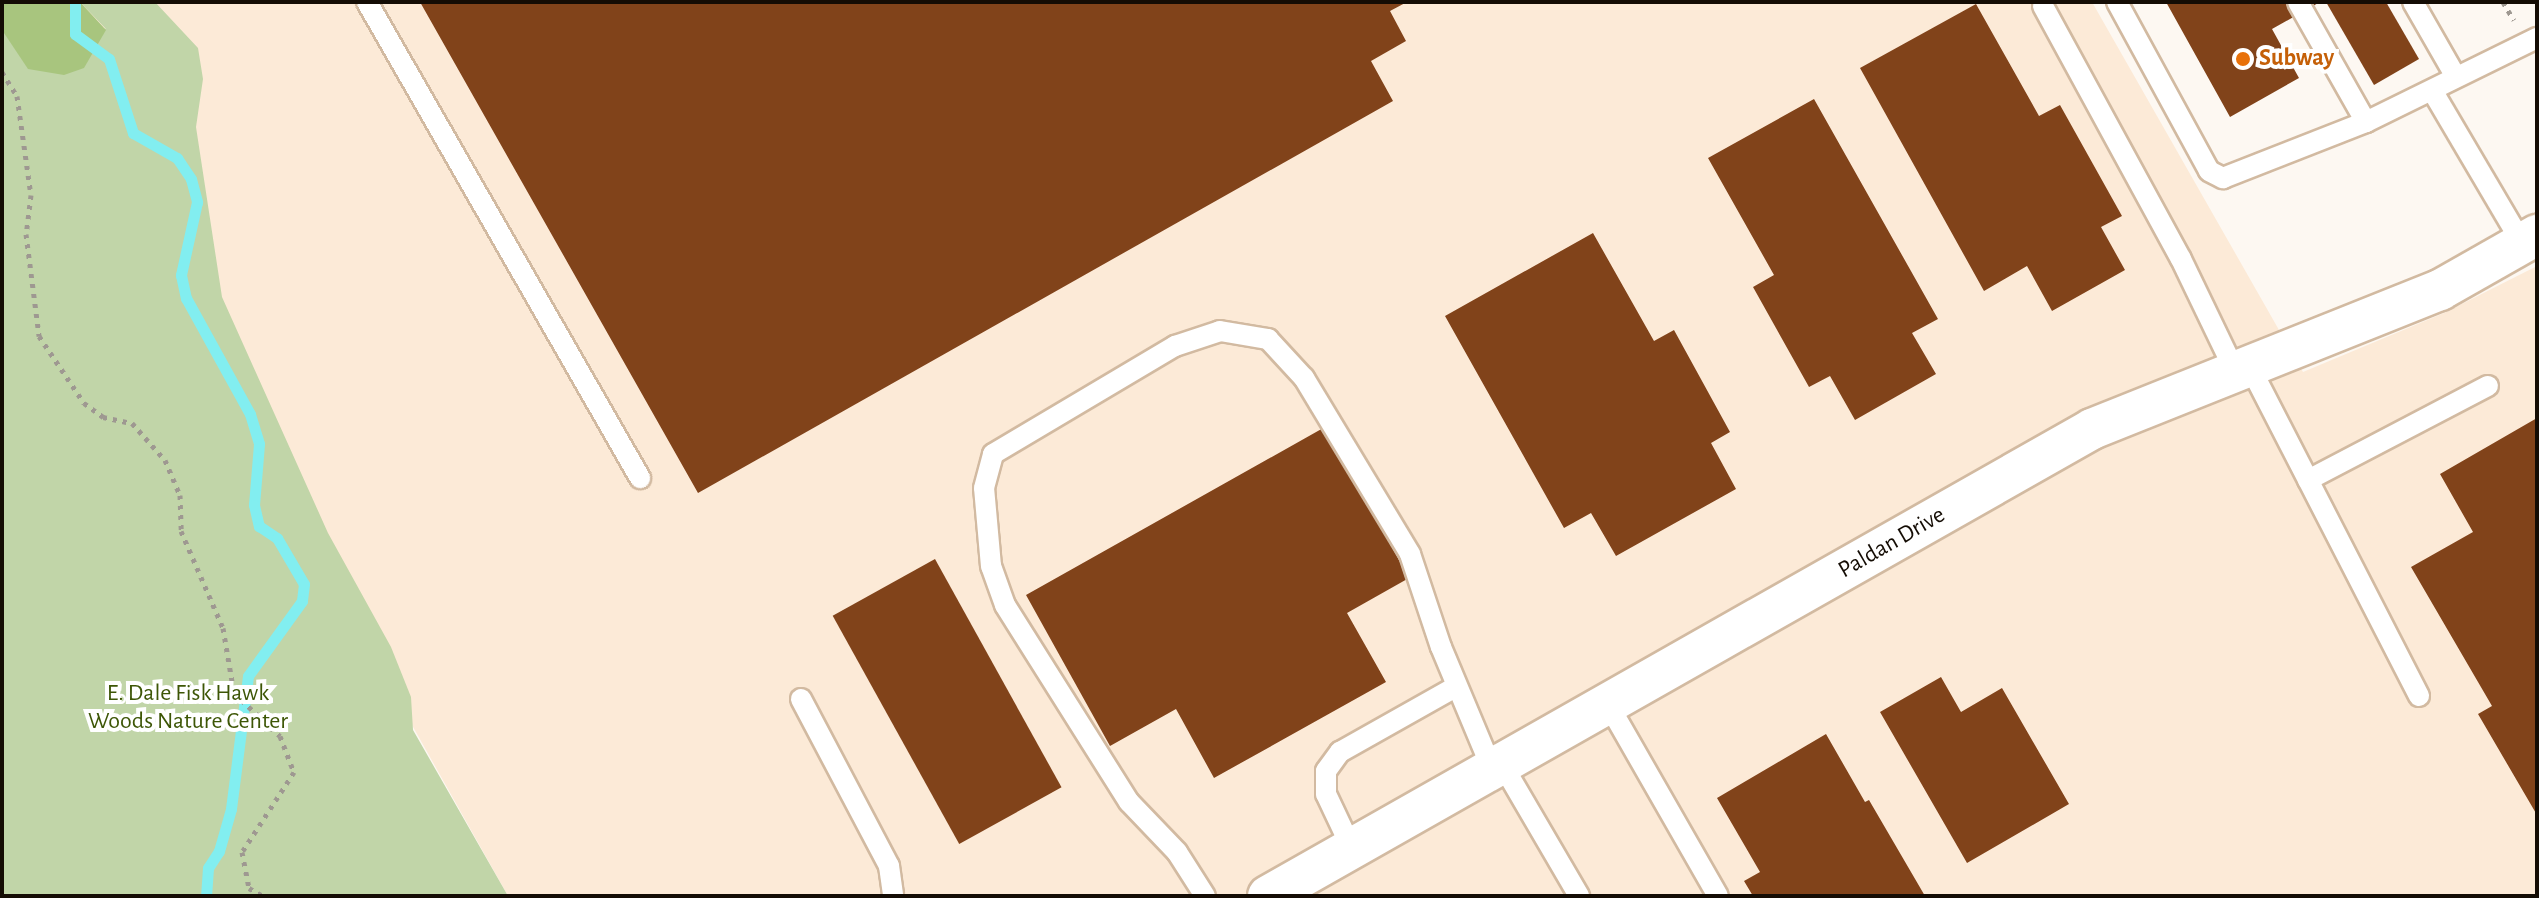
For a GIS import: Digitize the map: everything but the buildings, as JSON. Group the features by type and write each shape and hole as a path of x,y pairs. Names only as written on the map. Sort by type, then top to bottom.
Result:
{"street":[{"name":"Paldan Drive","path":"1268,896 2060,446 2242,368 2440,290 2529,239"}],"lane":[{"path":"367,2 640,478"},
{"path":"2117,2 2209,171 2223,178 2366,122 2433,92 2456,77 2537,38"},
{"path":"2298,2 2366,122"},
{"path":"2413,2 2456,77"},
{"path":"2043,6 2181,259 2308,480 2419,696"},
{"path":"2433,92 2529,239"},
{"path":"1205,896 1177,852 1129,802 1005,605 991,566 984,488 993,454 1175,346 1220,331 1268,339 1304,378 1410,554 1457,686 1497,766 1579,896"},
{"path":"2308,480 2488,386"},
{"path":"1352,849 1326,794 1326,771 1340,752 1457,686"},
{"path":"801,699 889,866 893,896"},
{"path":"1608,704 1718,896"}],"path":[{"path":"2,72 17,96 31,195 26,234 39,336 84,403 103,417 132,423 165,460 180,495 181,531 223,628 234,693 280,736 294,772 242,852 249,888 263,896"}],"shaded area":[{"path":"6,2 2092,2 2303,372 2444,313 2537,266 2537,896 508,896"}],"green space":[{"name":"E. Dale Fisk Hawk Woods Nature Center","path":"2,2 106,29 80,2 155,2 198,48 203,79 196,127 222,297 328,533 391,647 411,697 413,730 508,896 2,896"},
{"path":"2,2 80,2 106,30 84,68 64,75 28,69 2,30"}],"waterway":[{"path":"75,2 75,34 109,59 133,133 177,158 191,179 197,202 181,275 186,298 250,414 259,444 254,505 259,526 277,538 304,584 302,601 248,676 231,809 219,851 208,868 206,896"}],"place":[{"name":"Subway","path":"2243,59"}]}
